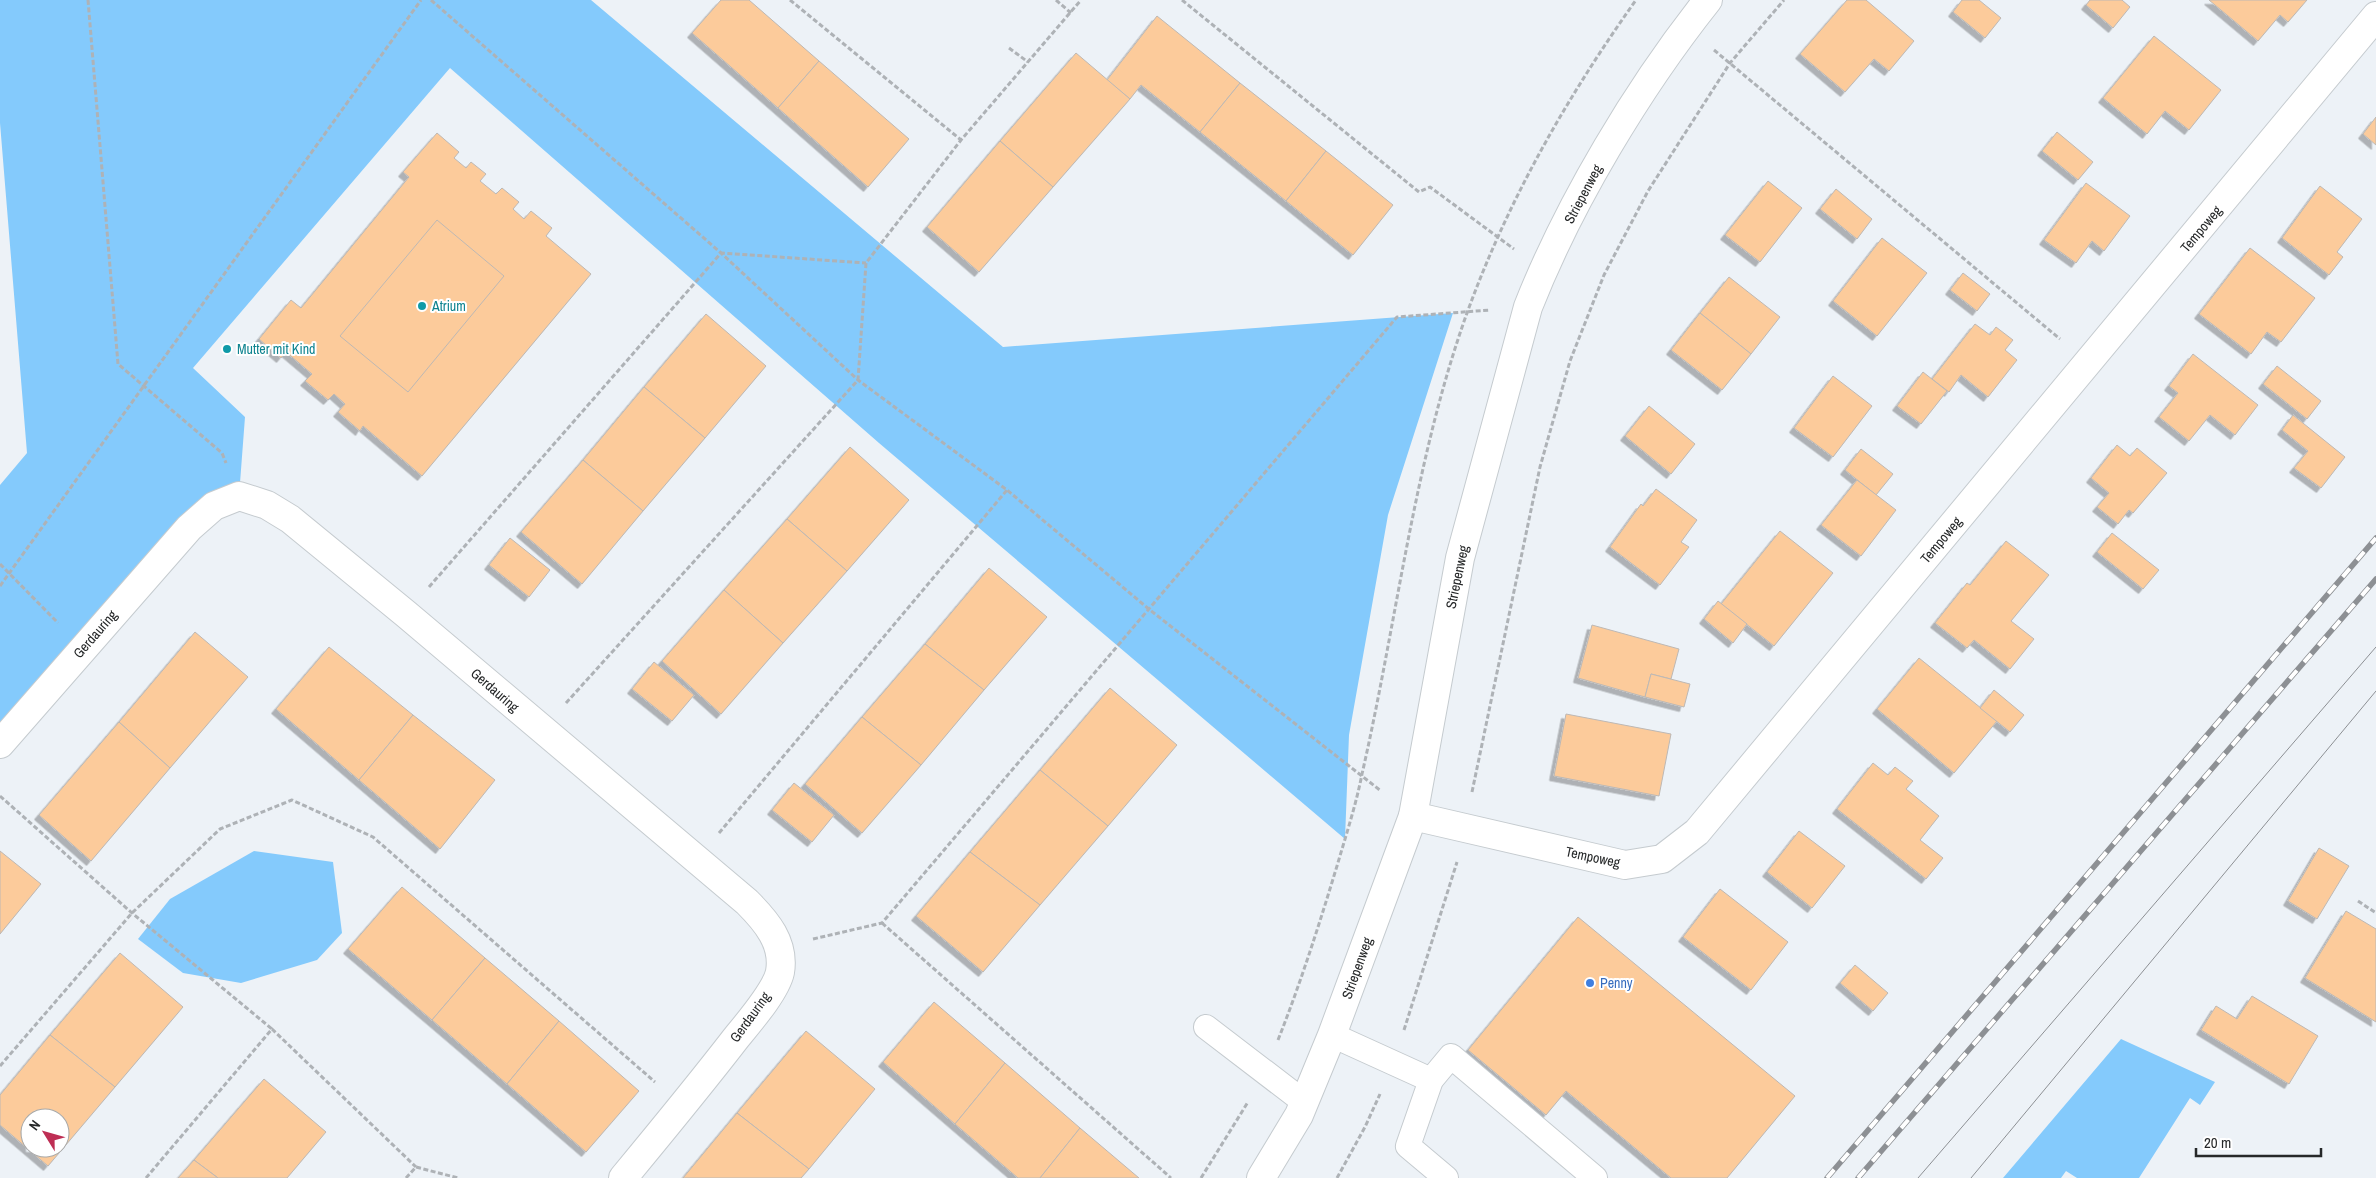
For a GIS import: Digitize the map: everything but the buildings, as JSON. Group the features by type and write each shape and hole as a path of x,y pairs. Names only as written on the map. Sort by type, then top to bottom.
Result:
{"street":[{"name":"Striepenweg","path":"1261,1178 1299,1114 1332,1035 1413,816 1460,558 1528,307 1543,270 1609,144 1686,27 1708,0"},
{"name":"Tempoweg","path":"1413,816 1625,865 1662,859 1697,832 2376,16"},
{"name":"Gerdauring","path":"0,744 189,528 214,506 238,496 267,505 290,519 406,614 696,861 747,902 767,922 780,947 780,972 763,1003 683,1106 622,1178"}],"lane":[{"path":"1206,1026 1304,1102"},
{"path":"1332,1035 1431,1080"},
{"path":"1446,1178 1408,1146 1431,1080 1451,1056 1596,1178"}],"path":[{"path":"88,0 118,364 222,453 238,496"},
{"path":"0,586 421,0"},
{"path":"431,0 721,254 858,380 1007,490 1150,610 1413,816"},
{"path":"790,0 961,140"},
{"path":"1056,0 1070,13"},
{"path":"541,730 858,380 866,263 961,140 1081,0"},
{"path":"1182,0 1419,192 1430,187 1543,270"},
{"path":"1201,1178 1265,1072 1307,966 1362,777 1431,429 1467,312 1497,236 1557,120 1590,66 1636,0"},
{"path":"1336,1178 1365,1127 1393,1064 1452,880 1509,624 1540,466 1570,362 1604,275 1648,191 1730,63 1784,0"},
{"path":"1686,27 2089,363"},
{"path":"1009,48 1028,62"},
{"path":"721,254 866,263"},
{"path":"406,614 721,254"},
{"path":"780,947 882,923 1150,610 1397,317 1528,307"},
{"path":"696,861 1007,490"},
{"path":"0,564 83,648"},
{"path":"0,796 132,913 272,1029 416,1168 458,1178"},
{"path":"0,1066 132,913 220,829 292,800 373,837 683,1106"},
{"path":"2358,901 2376,913"},
{"path":"882,923 1171,1178"},
{"path":"146,1178 272,1029"},
{"path":"406,1178 416,1168"}],"shaded area":[{"path":"0,0 591,0 1003,347 1453,313 1388,515 1349,735 1345,839 879,443 450,68 193,368 245,417 239,496 0,744 0,485 27,453 0,123"},
{"path":"254,851 333,862 342,933 317,960 241,983 183,973 138,939 170,899"},
{"path":"2121,1039 2215,1082 2200,1105 2190,1098 2139,1178 2077,1178 2066,1171 2061,1178 2003,1178"}],"tram line":[{"path":"1918,1178 2376,647"},
{"path":"1971,1178 2376,691"}],"railway":[{"path":"1827,1178 2376,538"},
{"path":"1858,1178 2376,579"}],"place":[{"name":"Atrium","path":"422,306"},
{"name":"Mutter mit Kind","path":"227,349"},
{"name":"Penny","path":"1590,983"}]}
